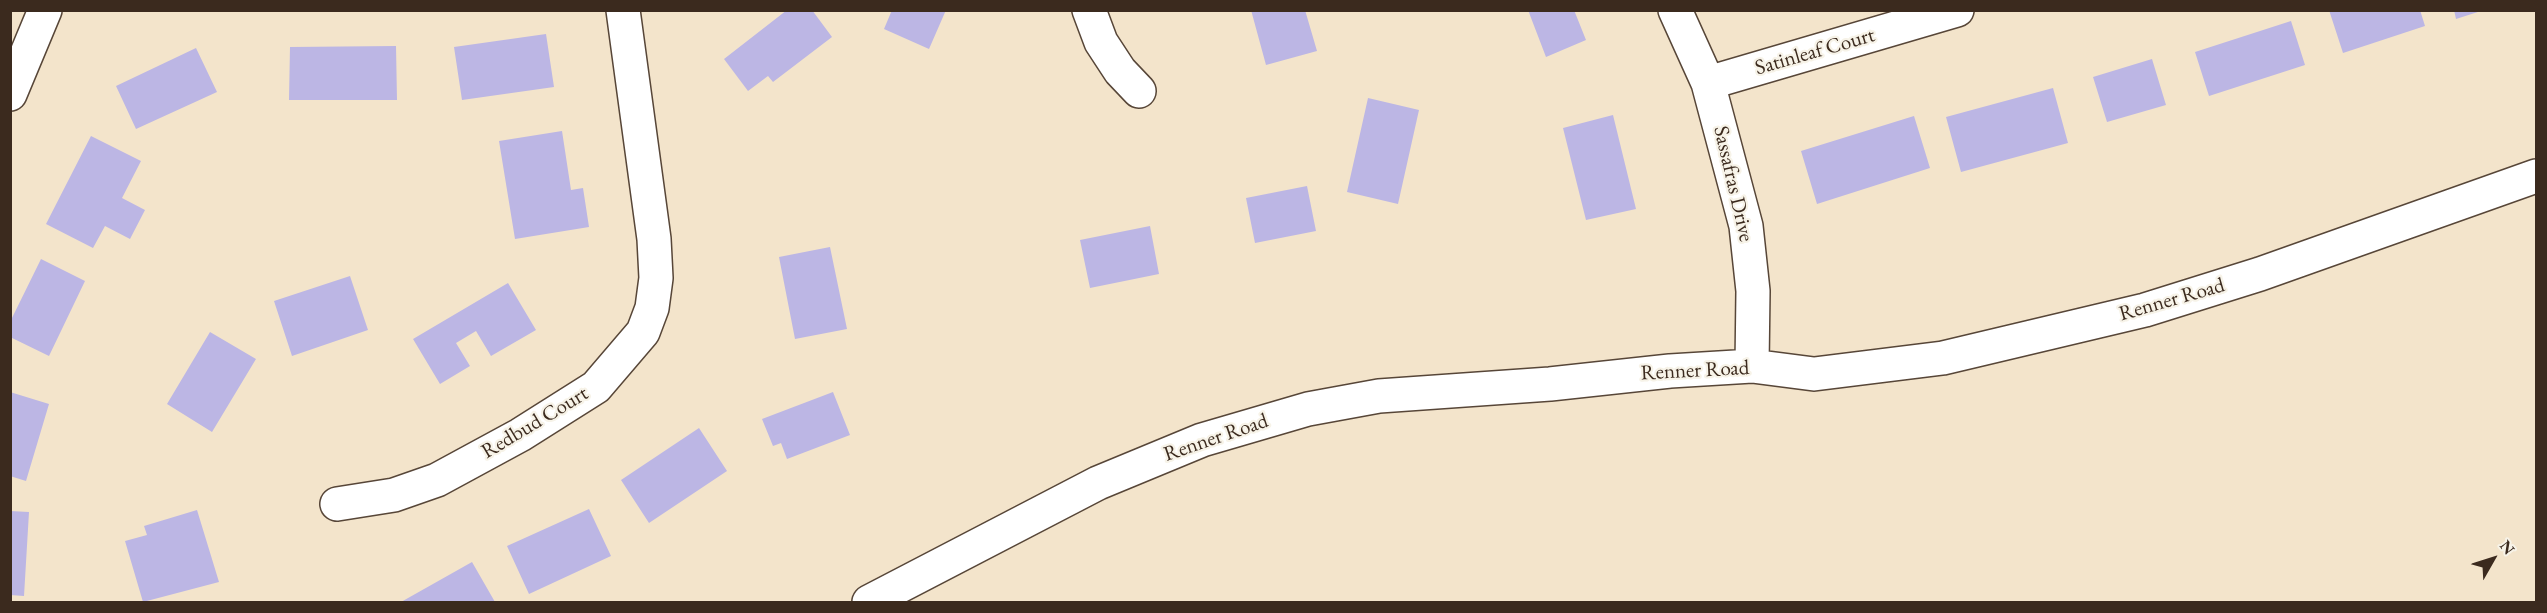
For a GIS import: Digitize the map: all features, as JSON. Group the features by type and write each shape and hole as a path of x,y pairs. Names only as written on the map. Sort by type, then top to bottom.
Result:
{"street":[{"path":"10,94 45,10"},
{"name":"Redbud Court","path":"337,504 394,495 437,480 520,435 596,387 643,332 652,308 656,279 654,239 623,10"},
{"path":"1089,10 1107,52 1120,71 1139,91"},
{"name":"Sassafras Drive","path":"1675,10 1708,83 1746,226 1753,291 1752,366"},
{"name":"Satinleaf Court","path":"1708,83 1957,10"},
{"name":"Renner Road","path":"869,603 1098,483 1202,440 1308,409 1379,396 1550,384 1670,371 1752,366 1814,374 1944,358 2145,310 2260,274 2536,176"}],"building":[{"path":"787,10 812,10 832,37 773,82 768,76 748,91 724,59"},
{"path":"892,10 946,10 929,49 884,29"},
{"path":"1251,10 1305,10 1317,51 1266,65"},
{"path":"1528,10 1574,10 1586,40 1546,57"},
{"path":"2329,10 2420,10 2425,26 2343,53"},
{"path":"2454,10 2481,10 2481,11 2456,19"},
{"path":"2291,21 2305,65 2209,96 2195,52"},
{"path":"546,34 554,87 462,100 454,47"},
{"path":"396,46 397,100 289,100 290,47"},
{"path":"196,48 217,92 136,129 116,86"},
{"path":"2152,59 2166,105 2107,122 2093,77"},
{"path":"2053,88 2068,143 1961,172 1946,117"},
{"path":"1368,98 1419,110 1398,204 1347,192"},
{"path":"1613,115 1636,209 1586,220 1563,128"},
{"path":"1914,116 1930,168 1817,204 1801,151"},
{"path":"562,131 571,190 583,188 589,227 515,239 499,141"},
{"path":"91,136 141,161 122,198 145,210 130,239 105,226 93,248 46,224"},
{"path":"1307,186 1316,231 1255,243 1246,198"},
{"path":"1150,226 1159,274 1090,288 1080,240"},
{"path":"830,247 847,329 795,339 779,257"},
{"path":"41,259 85,281 49,356 10,337 10,322"},
{"path":"350,276 368,330 292,356 274,301"},
{"path":"508,283 536,330 491,356 476,331 456,343 470,366 440,384 413,339"},
{"path":"210,332 256,359 212,432 167,404"},
{"path":"10,392 49,404 26,481 10,476"},
{"path":"833,392 850,435 787,459 781,443 773,446 762,419"},
{"path":"699,428 727,471 649,523 621,480"},
{"path":"589,509 611,556 529,594 507,546"},
{"path":"197,510 219,582 143,602 125,541 147,535 144,526"},
{"path":"10,511 29,512 24,596 10,595"},
{"path":"472,562 495,602 401,602"}]}
